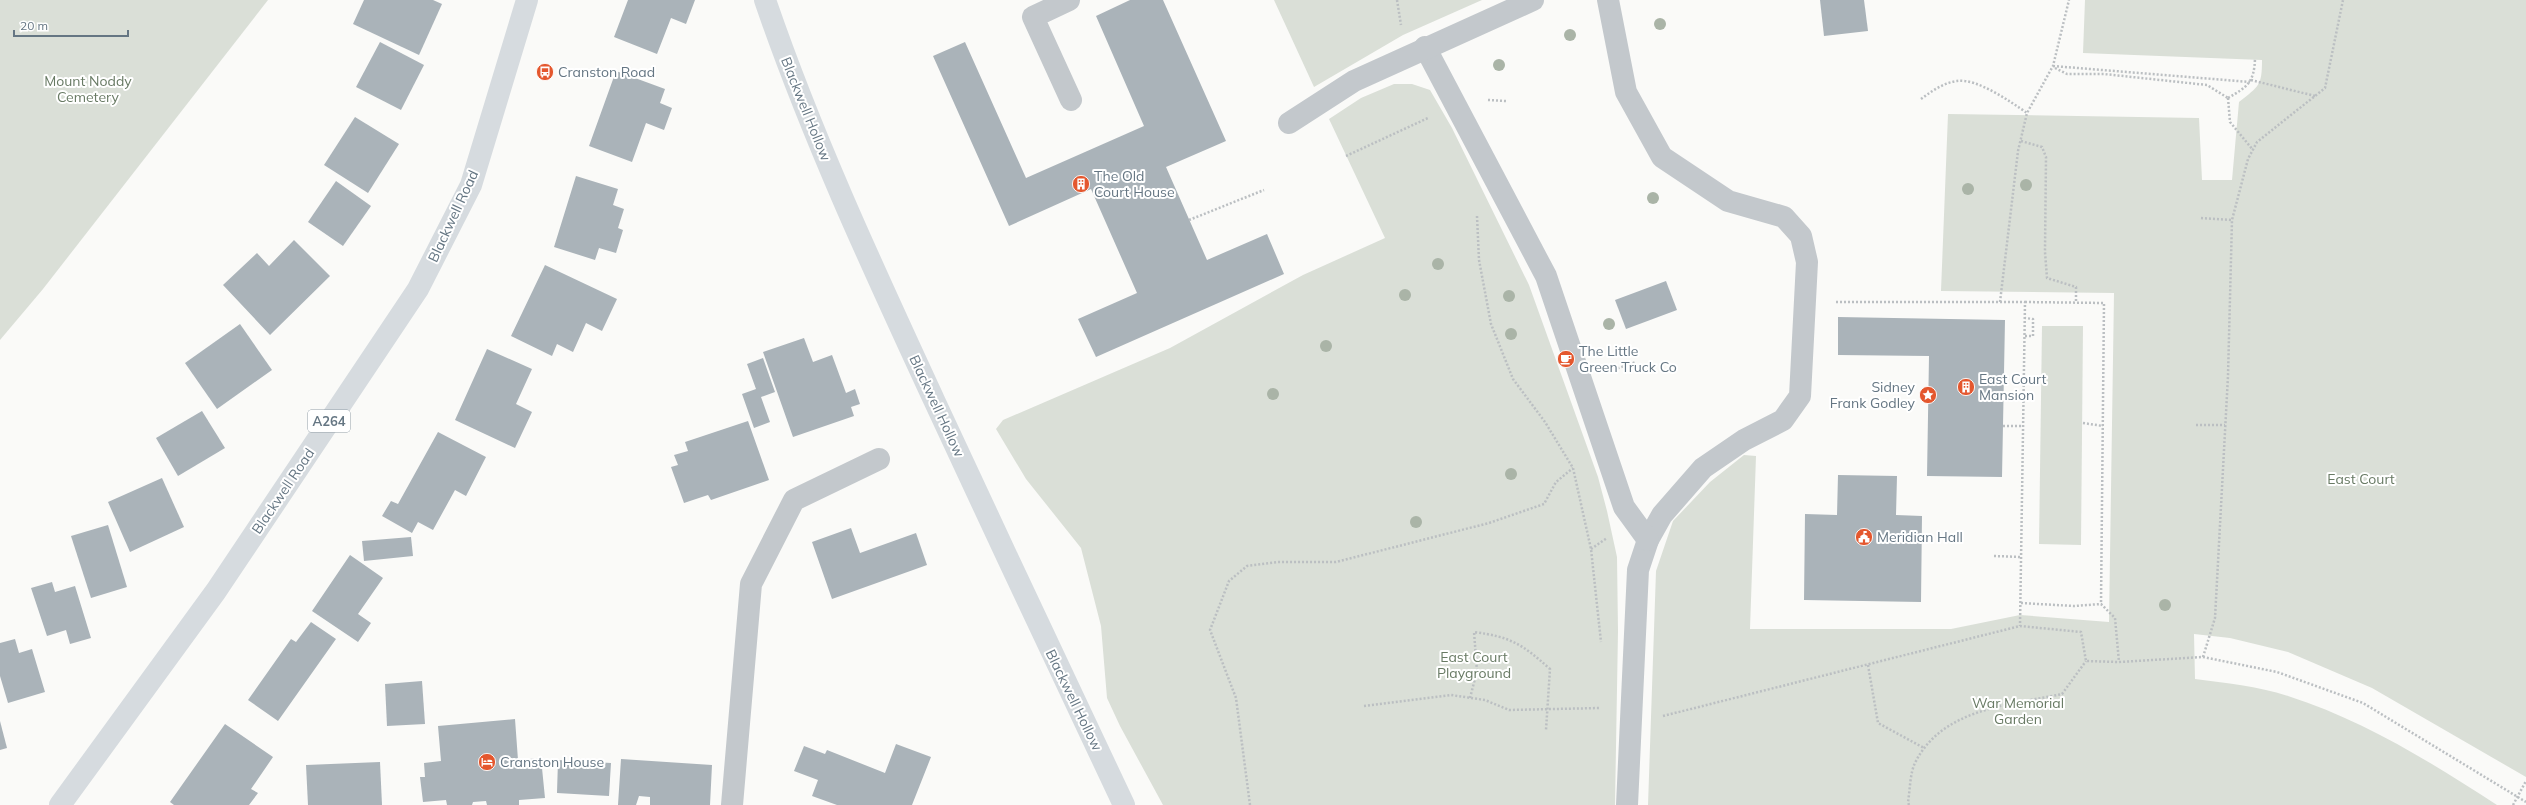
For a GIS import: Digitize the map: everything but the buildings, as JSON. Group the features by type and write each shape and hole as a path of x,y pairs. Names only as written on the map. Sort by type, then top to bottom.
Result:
{"main road":[{"name":"Blackwell Road","path":"60,805 216,591 418,289 471,185 527,0"},
{"name":"Blackwell Hollow","path":"765,0 788,67 862,244 1054,659 1124,805"}],"lane":[{"path":"1070,0 1033,17 1071,100"},
{"path":"1289,123 1354,81 1425,47 1533,0"},
{"path":"1608,0 1626,92 1662,157 1728,201 1784,217 1802,236 1807,262 1800,396 1783,420 1744,440 1703,468 1662,515 1648,540 1638,570 1627,805"},
{"path":"1425,47 1546,276 1624,507 1648,540"},
{"path":"732,805 751,584 794,500 879,458"}],"path":[{"path":"2000,302 2021,141 2027,112 2053,66 2069,0"},
{"path":"2203,657 2215,618 2225,425 2232,220 2248,159 2257,142 2325,88 2343,0"},
{"path":"2228,98 2251,81 2254,74 2255,59"},
{"path":"2053,66 2251,81 2315,96"},
{"path":"2053,66 2067,74 2104,74 2207,85 2228,98"},
{"path":"1921,99 1941,86 1958,80 1981,86 2027,112"},
{"path":"2228,98 2230,122 2253,150"},
{"path":"1424,111 1429,123"},
{"path":"1346,156 1427,118"},
{"path":"2021,141 2042,147 2046,157 2045,252 2047,278 2076,287 2076,303"},
{"path":"1189,220 1264,190"},
{"path":"1474,209 1477,216 1479,260 1491,324 1513,379 1545,422 1573,468 1591,549 1602,650"},
{"path":"2201,218 2232,220"},
{"path":"1806,302 2104,303 2101,604 2115,618 2119,662"},
{"path":"2020,626 2025,302"},
{"path":"2025,318 2033,319 2033,336 2025,336"},
{"path":"2082,423 2103,426"},
{"path":"2196,425 2225,425"},
{"path":"2003,426 2023,426"},
{"path":"1250,805 1236,698 1210,630 1229,581 1247,566 1278,562 1336,562 1489,523 1544,504 1556,482 1573,468"},
{"path":"1994,556 2021,557"},
{"path":"2021,603 2074,606 2101,604"},
{"path":"1364,706 1451,695 1485,700 1509,710 1547,708 1631,715 1868,664 2020,626 2081,632 2086,661 2062,694 1970,714 1944,727 1924,748 1914,764 1908,802 1909,805"},
{"path":"1470,698 1477,671 1474,632 1499,636 1524,646 1550,669 1546,730"},
{"path":"2086,661 2119,662 2203,657 2277,672 2363,703 2526,802"},
{"path":"1868,664 1878,723 1924,748"},
{"path":"2513,805 2526,780"}],"green space":[{"name":"Mount Noddy Cemetery","path":"0,0 268,0 43,289 0,340"},
{"path":"1274,0 1482,0 1403,35 1314,87"},
{"path":"2085,0 2526,0 2526,777 2372,688 2288,652 2230,638 2194,634 2195,679 2242,685 2265,690 2288,696 2343,717 2396,743 2497,805 1648,805 1656,571 1673,521 1710,482 1744,455 1756,456 1750,629 1951,629 2020,615 2109,622 2114,293 1941,291 1948,114 2199,118 2202,180 2232,180 2239,102 2258,85 2261,75 2262,60 2083,53"},
{"name":"East Court Playground","path":"1394,84 1412,84 1430,90 1452,128 1529,285 1598,477 1617,557 1618,631 1615,805 1163,805 1120,726 1107,698 1101,626 1081,548 1026,479 996,429 1003,420 1170,348 1303,275 1385,238 1329,119 1361,98"},
{"path":"2042,326 2083,326 2081,545 2039,544"}],"place":[{"name":"Cranston Road","path":"545,72"},
{"name":"The Old Court House","path":"1081,184"},
{"name":"The Little Green Truck Co","path":"1566,359"},
{"name":"East Court Mansion","path":"1966,387"},
{"name":"Sidney Frank Godley","path":"1928,395"},
{"name":"Meridian Hall","path":"1864,537"},
{"name":"Cranston House","path":"487,762"}],"park label":[{"name":"East Court","path":"2361,479"},
{"name":"War Memorial Garden","path":"2018,712"}]}
